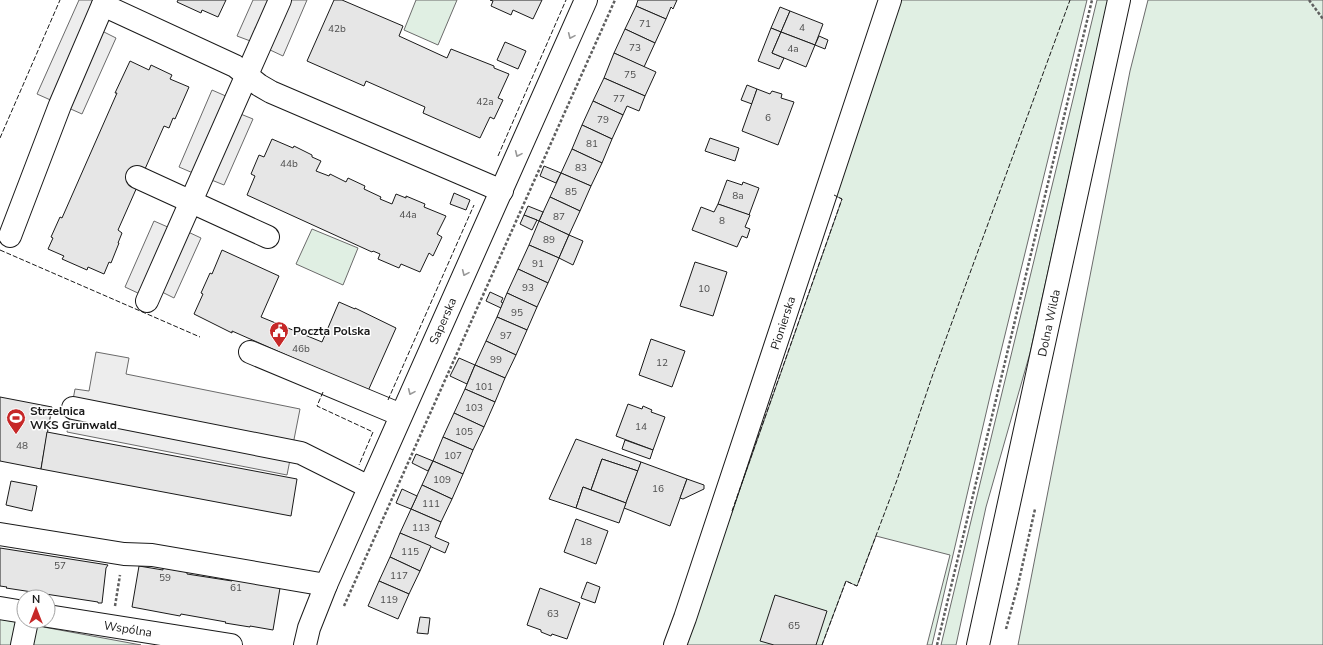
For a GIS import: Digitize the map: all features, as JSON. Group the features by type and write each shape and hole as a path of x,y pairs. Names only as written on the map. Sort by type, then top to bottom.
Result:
{"street":[{"path":"147,301 280,0"},
{"name":"Saperska","path":"305,645 309,628 326,585 586,0"},
{"name":"Pionierska","path":"675,645 686,618 890,0"},
{"name":"Dolna Wilda","path":"978,645 1119,0"},
{"path":"10,236 60,105 104,2 235,66 259,85 271,92 502,191"},
{"path":"137,177 268,237"},
{"path":"250,352 401,415"},
{"path":"73,408 301,453 369,487"},
{"path":"0,534 124,554 152,555 326,585"},
{"path":"0,608 16,611"},
{"name":"Wspólna","path":"56,617 231,645"},
{"path":"22,645 25,629"}],"path":[{"path":"343,607 615,0"},
{"path":"937,645 1092,0"},
{"path":"1309,0 1323,19"},
{"path":"1004,636 1018,585 1035,509"},
{"path":"114,610 124,554"}],"green space":[{"path":"416,0 457,0 438,45 404,30"},
{"path":"898,0 1087,0 991,392 932,645 927,645 950,555 876,536 857,586 846,581 822,645 687,645 721,543 842,199 829,193"},
{"path":"1097,0 1108,0 1030,353 986,507 956,645 941,645"},
{"path":"1148,0 1323,0 1323,645 1018,645 1130,71"},
{"path":"312,229 358,248 343,285 296,264"},
{"path":"0,619 16,622 16,629 54,629 141,645 0,645"}],"shaded area":[{"path":"79,0 106,0 94,27 116,38 82,114 37,94"},
{"path":"253,0 271,0 253,42 237,36"},
{"path":"290,0 307,0 283,56 268,49"},
{"path":"212,90 228,97 193,173 179,167"},
{"path":"238,113 253,119 224,185 209,179"},
{"path":"154,221 170,228 140,294 125,287"},
{"path":"186,231 201,238 174,298 160,291"},
{"path":"96,352 129,358 126,374 300,409 287,475 67,432 75,389 89,391"}],"building":[{"path":"178,0 226,0 218,17 202,10 201,13 177,2"},
{"path":"334,0 342,0 403,26 399,36 447,58 451,49 494,66 494,68 509,74 498,98 503,100 494,119 490,117 480,138 423,113 425,107 366,81 364,86 307,61"},
{"path":"490,0 542,0 533,19 513,10 511,15 491,6 493,1"},
{"path":"638,0 677,0 673,9 671,7 666,19 636,6"},
{"path":"636,6 666,19 655,43 625,29"},
{"path":"780,7 790,11 781,32 771,28"},
{"path":"790,11 823,24 815,45 781,32"},
{"path":"771,28 781,32 772,53 784,58 779,69 758,61"},
{"path":"625,29 655,43 644,67 614,53"},
{"path":"781,32 815,45 806,67 772,53"},
{"path":"819,36 828,40 825,49 815,45"},
{"path":"505,42 526,51 518,69 497,60"},
{"path":"614,53 656,72 645,96 604,78"},
{"path":"130,61 149,70 151,65 172,75 170,79 189,87 175,119 173,118 169,128 164,126 118,230 122,233 119,243 111,263 109,262 104,274 88,267 87,270 62,259 64,256 48,249 53,238 51,237 60,217 62,218"},
{"path":"604,78 645,96 639,111 627,106 623,115 593,101"},
{"path":"747,85 757,89 752,104 741,100"},
{"path":"757,89 770,94 772,91 782,94 781,98 794,102 778,145 742,131"},
{"path":"593,101 623,115 612,139 582,125"},
{"path":"582,125 612,139 602,163 572,149"},
{"path":"710,138 739,148 735,161 705,151"},
{"path":"272,139 293,148 294,146 321,161 316,171 329,176 330,174 346,182 348,178 365,186 364,189 381,197 380,199 392,204 396,194 406,198 406,196 425,204 424,207 446,216 437,234 442,237 433,256 429,253 420,272 401,264 399,268 378,259 380,254 373,251 372,252 247,195 255,176 251,174 259,155 264,157"},
{"path":"572,149 602,163 591,186 561,173"},
{"path":"544,166 561,173 556,183 540,176"},
{"path":"561,173 591,186 580,211 550,197"},
{"path":"727,180 742,185 743,182 759,188 749,215 718,204"},
{"path":"454,193 470,200 466,210 450,204"},
{"path":"550,197 580,211 569,235 539,221"},
{"path":"718,204 750,215 745,227 750,229 747,238 742,236 737,247 692,230 701,207 714,212"},
{"path":"528,206 543,212 539,221 524,215"},
{"path":"524,215 537,220 532,230 520,224"},
{"path":"539,221 569,235 559,258 529,245"},
{"path":"569,235 583,241 573,265 559,258"},
{"path":"529,245 559,258 548,283 518,269"},
{"path":"222,250 279,276 261,317 322,342 339,302 396,328 368,391 232,331 232,333 194,314 203,294 201,293 210,273 212,274"},
{"path":"695,262 727,272 713,316 680,306"},
{"path":"518,269 548,283 537,307 507,293"},
{"path":"490,292 503,298 501,308 486,301"},
{"path":"507,293 537,307 527,330 497,317"},
{"path":"497,317 527,330 516,355 486,341"},
{"path":"651,339 685,351 672,387 639,375"},
{"path":"486,341 516,355 505,378 475,365"},
{"path":"459,358 475,365 467,384 450,376"},
{"path":"475,365 505,378 495,402 465,389"},
{"path":"465,389 495,402 484,427 454,413"},
{"path":"0,397 52,407 41,469 0,461"},
{"path":"628,404 642,409 643,406 652,410 651,412 665,417 653,450 616,436"},
{"path":"454,413 484,427 473,450 443,437"},
{"path":"47,432 297,479 291,516 41,469"},
{"path":"443,437 473,450 463,474 433,461"},
{"path":"576,439 641,462 638,471 602,459 591,490 583,487 576,508 549,499"},
{"path":"625,440 653,450 650,459 622,449"},
{"path":"416,454 433,461 428,471 412,463"},
{"path":"602,459 638,471 626,503 591,490"},
{"path":"433,461 463,474 452,499 422,485"},
{"path":"641,462 687,479 670,526 624,508"},
{"path":"687,479 704,485 704,489 683,499 680,498"},
{"path":"11,481 37,486 32,511 6,505"},
{"path":"422,485 452,499 441,522 411,509"},
{"path":"583,487 626,503 619,523 576,508"},
{"path":"402,489 417,496 411,509 396,503"},
{"path":"411,509 441,522 435,537 449,543 445,553 400,533"},
{"path":"576,519 608,531 596,564 564,552"},
{"path":"400,533 431,546 420,571 390,557"},
{"path":"0,548 108,565 106,568 102,603 56,596 56,589 16,590 0,586"},
{"path":"390,557 420,571 409,594 379,581"},
{"path":"139,566 163,570 163,568 187,572 187,574 232,581 232,579 280,588 273,630 132,607"},
{"path":"379,581 409,594 398,619 368,606"},
{"path":"587,582 600,587 595,603 581,598"},
{"path":"540,588 580,603 567,639 552,634 551,636 541,632 541,630 527,625"},
{"path":"775,595 827,611 816,645 774,645 760,641"},
{"path":"420,617 430,618 428,634 417,633"}],"fence":[{"path":"0,138 60,0"},
{"path":"498,156 566,0"},
{"path":"822,645 846,581 857,586 897,480 933,374 1070,0"},
{"path":"732,511 842,199 834,195"},
{"path":"388,400 474,205"},
{"path":"0,250 200,337"},
{"path":"323,392 317,406 373,432 359,465"}],"place":[{"name":"Poczta Polska","path":"279,348"},
{"name":"Strzelnica WKS Grunwald","path":"16,435"}]}
